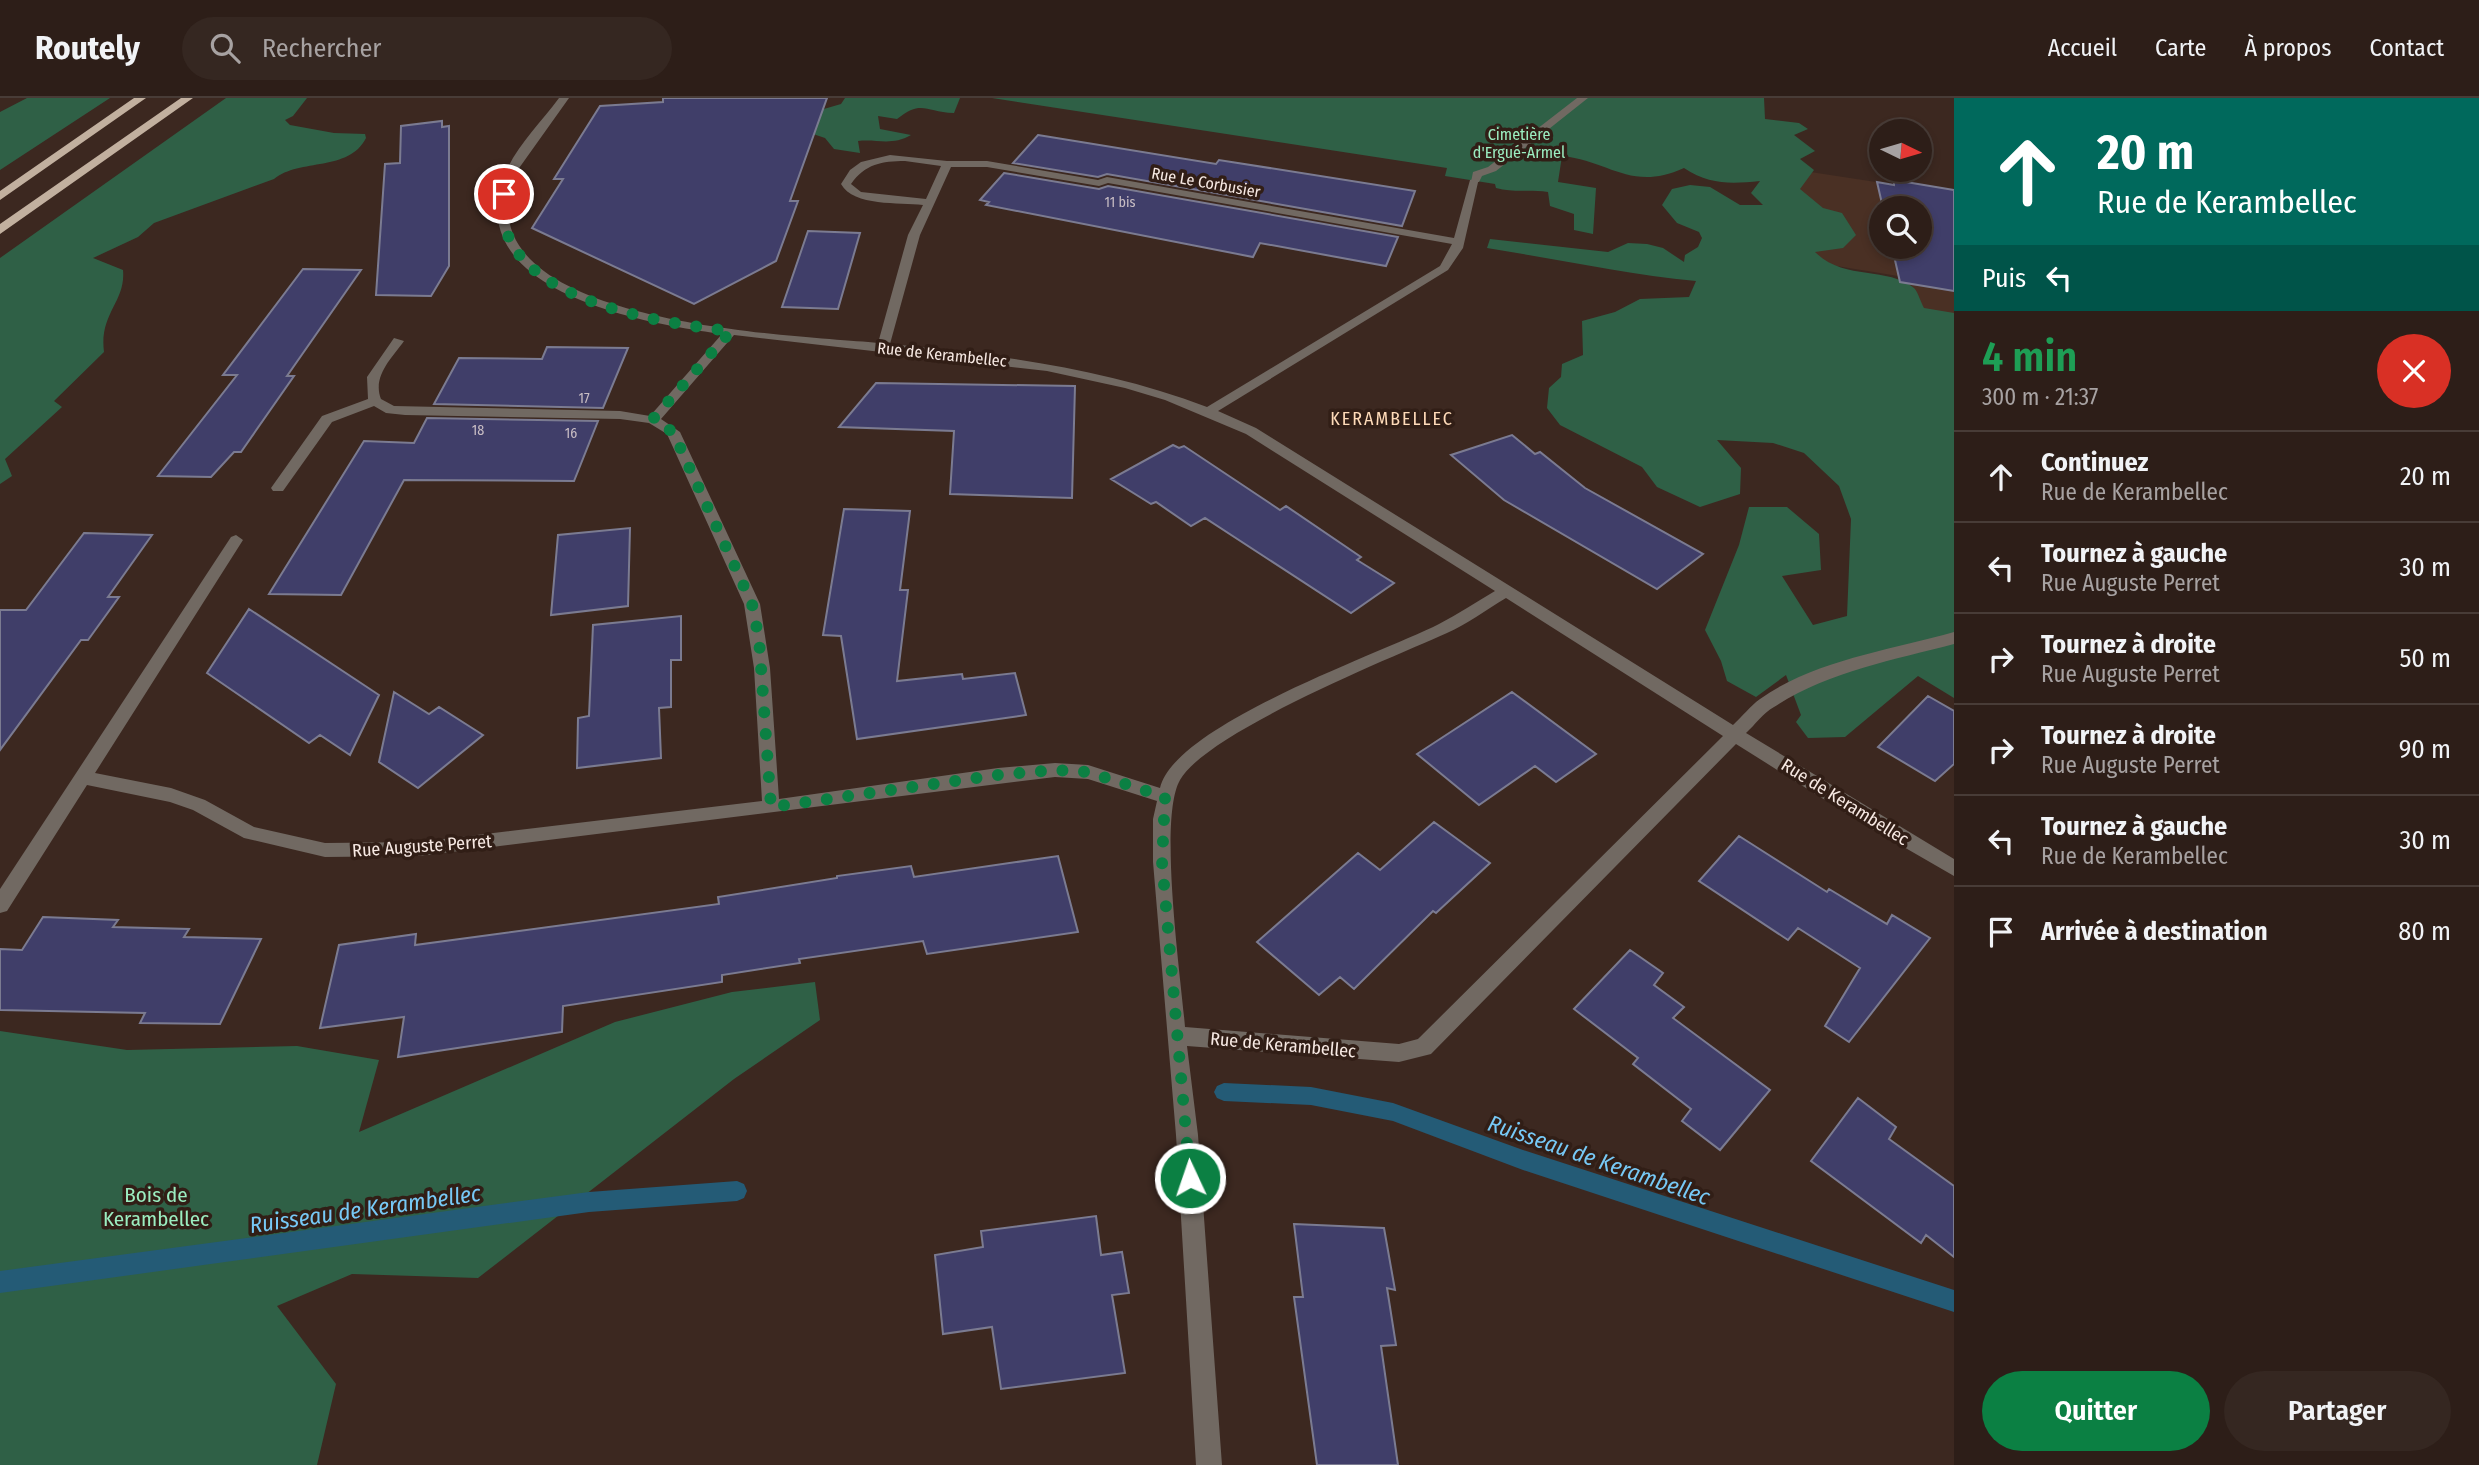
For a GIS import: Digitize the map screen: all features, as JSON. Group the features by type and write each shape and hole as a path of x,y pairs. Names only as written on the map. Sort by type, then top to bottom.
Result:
{"highway":[{"path":"0,196 141,98"},
{"path":"0,230 188,98"}],"street":[{"name":"Rue de Kerambellec","path":"564,98 520,158 508,180 502,217 515,245 524,257 555,284 597,305 655,321 1083,372 1164,393 1211,410 1251,431 1863,815 1954,868"},
{"path":"1211,410 1432,278 1444,268 1458,242 1477,174 1492,169 1583,98"},
{"name":"Rue Le Corbusier","path":"927,202 859,195 850,191 846,184 859,166 881,159 905,158 947,164 977,163 1099,183 1107,180 1458,242"},
{"path":"883,347 908,254 927,202 947,164"},
{"path":"653,419 731,331"},
{"path":"398,341 373,377 370,386 375,401 391,410 620,415 653,419 673,432 752,604 759,639 771,807"},
{"path":"278,488 327,419 375,401"},
{"path":"0,905 236,540"},
{"path":"1209,1465 1187,1135 1162,862 1165,797 1171,778 1183,761 1196,750 1250,719 1367,660 1444,628 1506,591"},
{"name":"Rue de Kerambellec","path":"1176,1036 1399,1053 1424,1047 1765,704 1783,693 1852,666 1954,638"},
{"name":"Rue Auguste Perret","path":"83,777 171,795 199,805 250,832 325,850 419,849 1055,770 1088,772 1165,797"}],"shaded area":[{"path":"1765,165 1954,194 1954,319 1904,311 1898,276 1769,255"}],"green space":[{"path":"27,98 110,98 0,170 0,112"},
{"path":"226,98 307,98 293,116 285,120 290,125 334,133 365,134 366,138 358,149 348,156 285,173 154,223 138,237 93,258 123,270 121,291 105,327 104,352 54,401 62,407 5,459 12,476 0,484 0,258"},
{"path":"845,98 960,98 954,113 918,108 897,119 878,116 880,129 911,135 891,141 858,141 860,153 834,149 825,138 807,132 817,111 841,104"},
{"name":"Cimetière d'Ergué-Armel","path":"992,98 1764,98 1765,119 1799,123 1808,129 1794,135 1815,151 1800,159 1814,170 1800,189 1823,208 1842,213 1856,235 1843,248 1815,252 1839,267 1903,281 1914,288 1924,308 1954,313 1954,698 1918,676 1845,737 1808,738 1796,722 1801,715 1786,675 1756,697 1727,681 1721,661 1705,630 1739,545 1749,507 1787,507 1819,534 1821,570 1782,576 1813,625 1847,616 1851,519 1839,486 1804,453 1773,443 1717,440 1741,468 1740,494 1700,507 1657,487 1642,467 1560,425 1547,408 1549,388 1561,377 1562,364 1583,355 1582,321 1615,312 1640,299 1689,297 1696,281 1487,248 1490,239 1608,252 1628,243 1647,244 1663,248 1684,262 1685,255 1698,247 1702,238 1699,232 1677,223 1662,205 1672,189 1690,185 1710,187 1740,205 1763,205 1751,193 1760,181 1721,182 1703,178 1684,168 1666,175 1635,176 1562,156 1558,182 1596,188 1593,234 1574,230 1574,214 1550,206 1548,192 1496,188 1495,184 1445,176 1447,168"},
{"name":"Bois de Kerambellec","path":"815,982 820,1020 734,1079 478,1278 352,1274 277,1306 336,1384 317,1465 0,1465 0,1031 127,1050 297,1046 379,1060 359,1132 615,1022 732,992"}],"building":[{"path":"663,98 827,98 790,201 798,201 776,261 694,304 532,228 563,179 554,179 600,106 663,102"},
{"path":"442,121 442,127 449,126 449,266 431,296 376,295 385,164 400,163 401,126"},
{"path":"1038,135 1216,164 1219,160 1415,191 1402,226 1107,174 1098,177 1013,163"},
{"path":"1004,173 1099,189 1108,186 1398,237 1386,266 1260,243 1253,257 986,205 989,202 980,200"},
{"path":"1877,182 1894,185 1894,182 1906,182 1954,190 1954,291 1900,282 1895,259 1932,259 1932,196 1880,196"},
{"path":"808,231 860,233 838,309 782,307"},
{"path":"303,269 361,270 287,376 294,376 241,452 234,452 211,477 158,476 237,375 223,375"},
{"path":"547,347 628,348 603,408 434,404 459,358 542,359"},
{"path":"876,383 1075,386 1072,498 950,494 954,431 839,427"},
{"path":"427,418 598,421 574,481 404,480 341,595 269,594 364,441 414,443"},
{"path":"1512,435 1535,454 1540,452 1585,488 1703,554 1657,589 1504,500 1451,455"},
{"path":"1173,445 1179,448 1184,446 1280,510 1286,506 1361,557 1357,560 1394,583 1351,613 1205,518 1191,526 1156,502 1151,504 1111,479"},
{"path":"844,509 910,511 900,590 908,590 897,681 962,674 963,679 1015,673 1026,715 857,739 841,636 823,635"},
{"path":"630,528 628,606 551,615 558,535"},
{"path":"84,533 152,535 108,597 119,597 88,640 81,640 0,750 0,610 26,610"},
{"path":"249,609 379,695 350,755 320,735 309,743 207,673"},
{"path":"681,616 681,660 671,660 671,707 659,708 661,758 577,768 578,718 589,716 593,625"},
{"path":"394,692 429,714 439,707 483,735 418,788 379,762"},
{"path":"1512,692 1596,754 1556,782 1535,766 1479,805 1417,754"},
{"path":"1928,696 1954,711 1954,764 1935,781 1878,747"},
{"path":"1434,822 1490,863 1436,913 1433,911 1354,989 1340,977 1319,995 1257,942 1358,853 1380,870"},
{"path":"1739,836 1827,892 1829,889 1887,924 1892,915 1930,938 1849,1042 1825,1026 1860,968 1798,928 1788,940 1699,881"},
{"path":"1058,856 1078,932 927,954 923,941 799,959 800,963 722,975 722,982 563,1006 562,1032 398,1057 404,1017 320,1028 339,945 416,934 415,945 719,904 718,897 837,876 911,866 914,877"},
{"path":"43,917 118,920 113,927 189,929 184,937 261,939 220,1024 140,1023 145,1013 0,1010 0,949 22,950"},
{"path":"1630,950 1663,973 1654,985 1684,1007 1673,1018 1770,1090 1720,1150 1682,1121 1691,1109 1633,1064 1638,1058 1574,1009"},
{"path":"1858,1098 1896,1127 1889,1139 1954,1186 1954,1257 1926,1235 1921,1243 1811,1161"},
{"path":"1096,1216 1101,1255 1122,1252 1129,1293 1112,1295 1125,1373 1001,1389 992,1327 943,1334 935,1255 983,1247 981,1231"},
{"path":"1294,1224 1384,1228 1395,1290 1387,1288 1396,1345 1381,1346 1398,1465 1317,1465 1294,1297 1303,1297"}],"waterway":[{"name":"Ruisseau de Kerambellec","path":"1224,1092 1311,1096 1393,1112 1523,1160 1954,1301"},
{"name":"Ruisseau de Kerambellec","path":"0,1282 589,1202 737,1191"}],"district":[{"name":"KERAMBELLEC","path":"1392,419"}],"route":[{"path":"504,194 502,217 509,236 524,257 555,284 597,305 632,316 731,331 689,375 653,419 673,432 752,604 762,668 771,807 998,775 1055,770 1088,772 1165,797 1162,862 1190,1178"}]}
